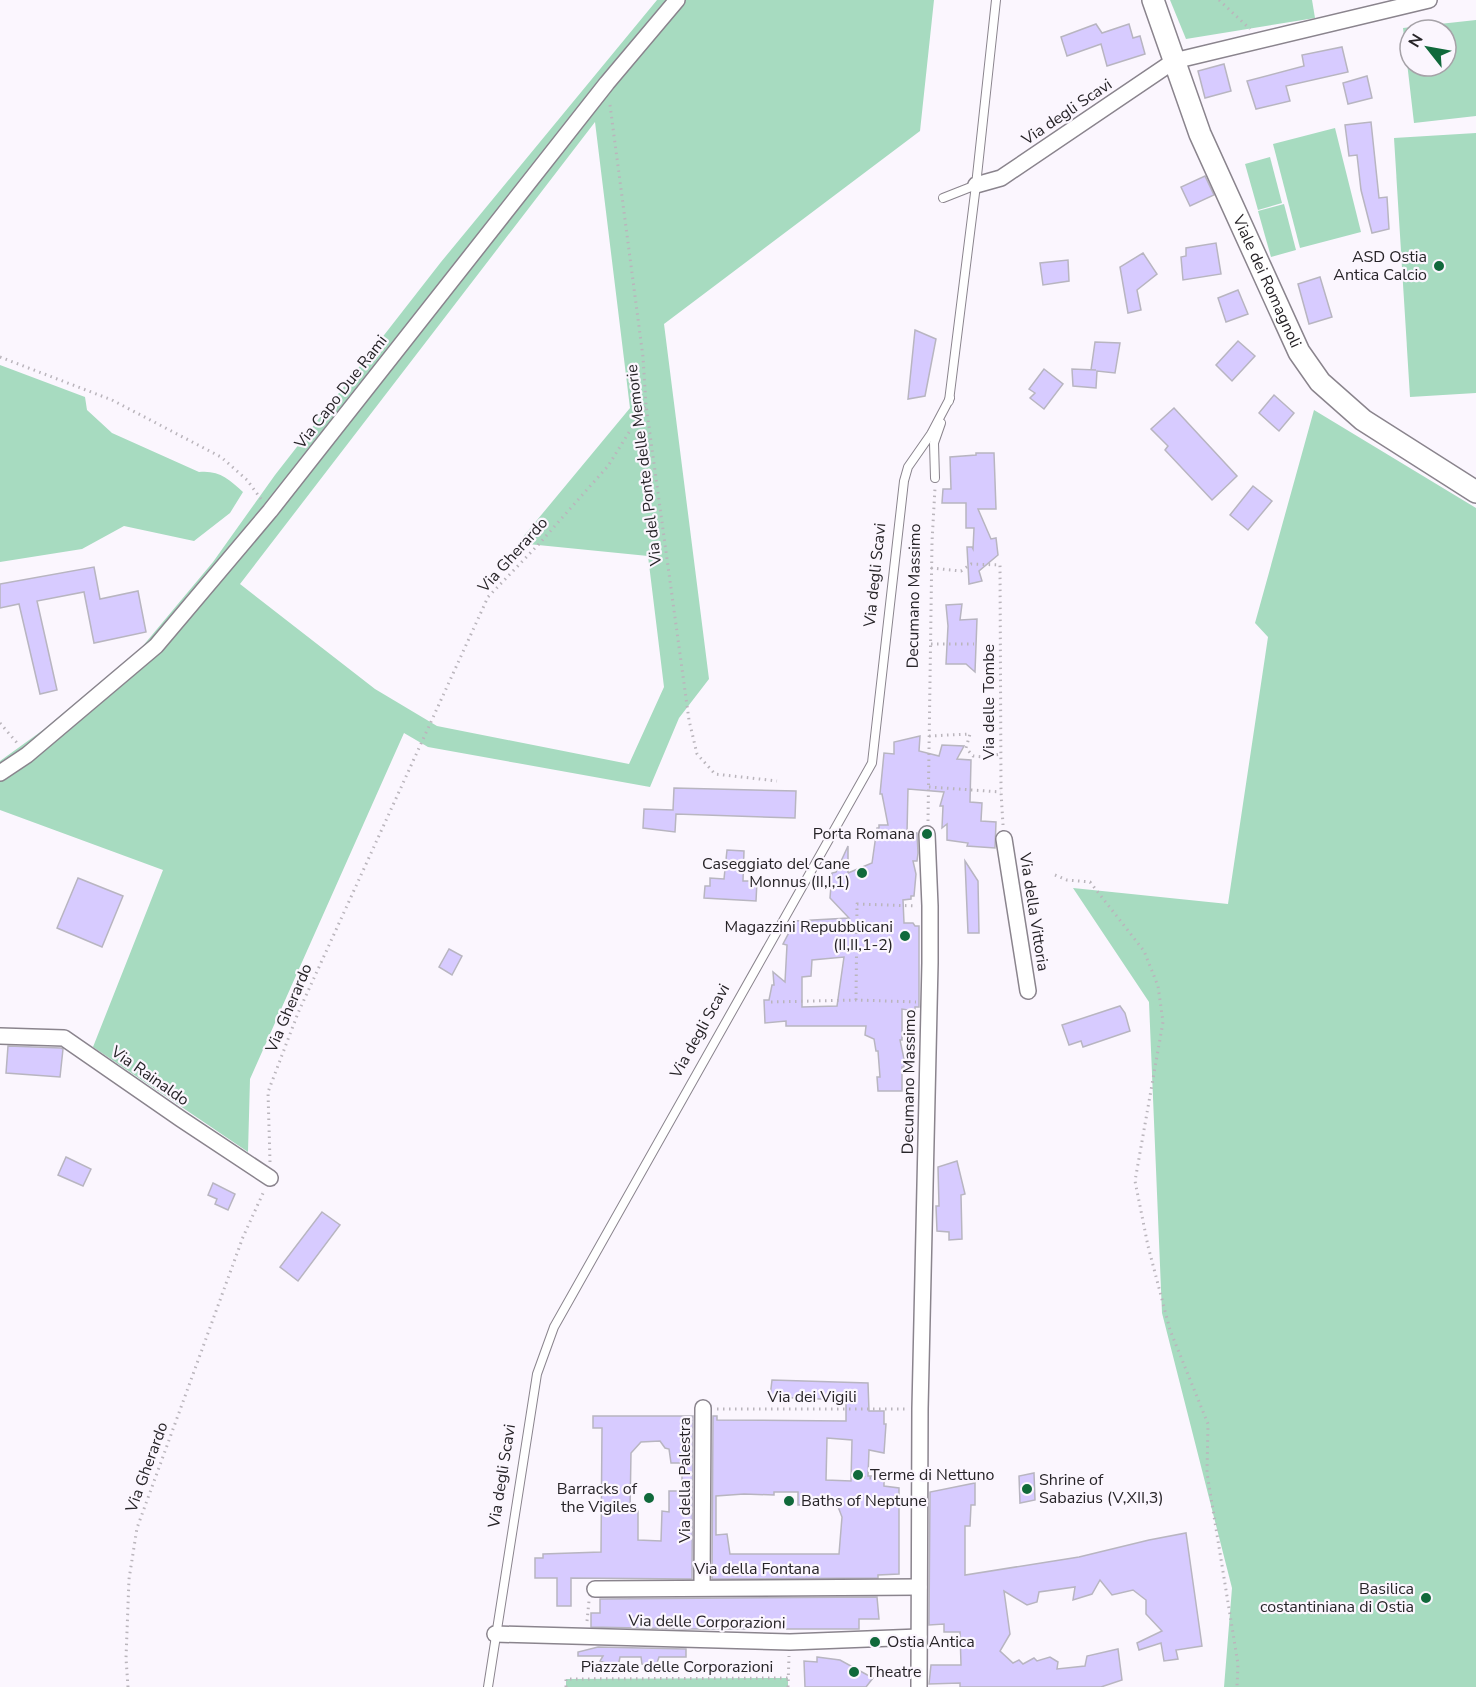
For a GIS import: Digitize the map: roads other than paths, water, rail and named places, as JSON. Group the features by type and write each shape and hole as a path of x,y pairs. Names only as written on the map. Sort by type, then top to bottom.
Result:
{"main road":[{"name":"Viale dei Romagnoli","path":"1153,0 1203,142 1293,340 1313,373 1338,400 1363,420 1476,492"}],"street":[{"name":"Via Capo Due Rami","path":"0,773 27,755 156,646 270,511 607,83 677,0"},
{"path":"1174,61 1429,0"},
{"name":"Via degli Scavi","path":"976,185 1001,178 1174,61"},
{"name":"Decumano Massimo","path":"919,1687 920,1477 930,906 927,834"},
{"name":"Via della Vittoria","path":"1004,839 1028,991"},
{"name":"Via Rainaldo","path":"0,1036 64,1038 270,1178"},
{"name":"Via della Palestra","path":"702,1587 703,1408"},
{"name":"Via della Fontana","path":"595,1588 919,1587"},
{"name":"Via delle Corporazioni","path":"495,1634 790,1642 919,1637"}],"lane":[{"name":"Via degli Scavi","path":"935,478 934,443 950,398 996,0"},
{"path":"943,198 976,185"},
{"name":"Via degli Scavi","path":"488,1687 537,1374 554,1327 872,763 904,481 908,467 931,434 950,398"}],"place":[{"name":"ASD Ostia Antica Calcio","path":"1439,266"},
{"name":"Porta Romana","path":"927,834"},
{"name":"Caseggiato del Cane Monnus (II,I,1)","path":"862,873"},
{"name":"Magazzini Repubblicani (II,II,1-2)","path":"905,936"},
{"name":"Terme di Nettuno","path":"858,1475"},
{"name":"Shrine of Sabazius (V,XII,3)","path":"1027,1489"},
{"name":"Barracks of the Vigiles","path":"649,1498"},
{"name":"Baths of Neptune","path":"789,1501"},
{"name":"Basilica costantiniana di Ostia","path":"1426,1598"},
{"name":"Ostia Antica","path":"875,1642"},
{"name":"Theatre","path":"854,1672"}]}
